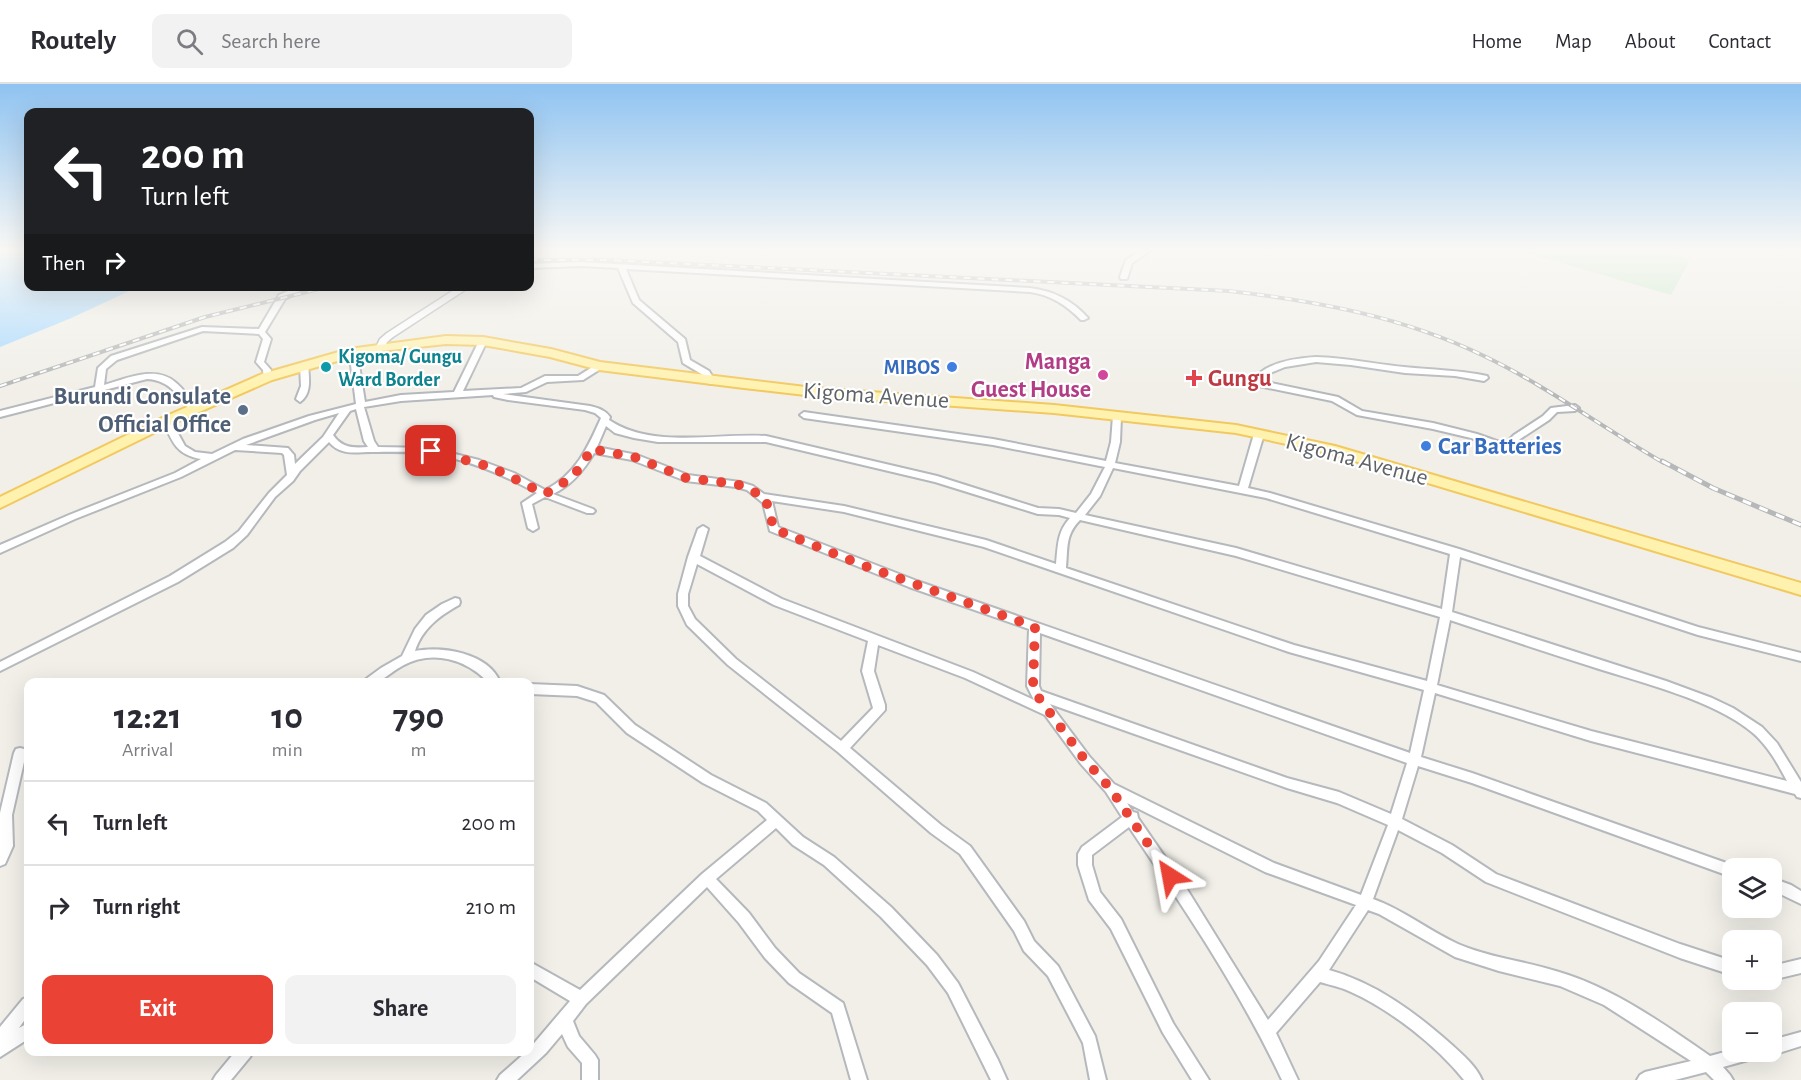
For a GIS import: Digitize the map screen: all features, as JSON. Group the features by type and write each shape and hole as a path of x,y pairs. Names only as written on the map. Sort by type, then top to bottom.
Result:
{"main road":[{"name":"Kigoma Avenue","path":"0,503 167,421 267,377 304,365 381,347 446,340 483,341 551,353 599,366 711,381 814,392 984,402 1259,434 1330,449 1801,589"}],"street":[{"path":"261,332 272,318 282,297"},
{"path":"381,347 390,334 449,297"},
{"path":"636,297 639,305 666,325 669,331 682,341 686,361 706,373 711,381"},
{"path":"1057,297 1066,301 1084,318"},
{"path":"99,387 104,365 121,356 202,329 261,332 267,339 260,360 267,370 267,377"},
{"path":"458,394 483,341"},
{"path":"350,353 355,365 360,405 373,449"},
{"path":"1265,372 1290,362 1321,358 1484,378"},
{"path":"300,399 305,386 304,365"},
{"path":"0,549 72,517 178,475 233,447 312,418 360,405 428,395 495,394 523,390 545,379 580,378 599,366"},
{"path":"0,414 147,376 161,376 169,380 194,409"},
{"path":"1257,384 1335,399 1360,413 1433,426 1493,441 1507,448 1516,437 1546,418 1554,410 1575,408"},
{"path":"495,394 516,400 566,404 605,414 585,463 578,471 545,494 527,503 533,528"},
{"path":"0,668 119,608 204,561 243,533 272,495 329,435 347,409"},
{"path":"804,415 993,442 1243,490 1298,503 1698,631 1801,657"},
{"path":"1061,569 1064,535 1100,488 1112,465 1116,444 1117,416"},
{"path":"167,421 180,446 189,455 214,457"},
{"path":"604,421 620,433 660,439 749,437 766,439 946,482 1038,510 1237,552 1446,614 1655,682 1738,717 1752,725 1767,740 1800,791"},
{"path":"1243,490 1259,434"},
{"path":"329,435 334,445 340,449 431,451 479,463 511,476 545,494 590,510"},
{"path":"233,447 285,450 289,455 292,475"},
{"path":"590,449 634,457 686,478 737,484 765,497 835,507 986,544 1293,649 1430,687 1591,736 1800,791"},
{"path":"765,497 774,529 862,565 1722,867"},
{"path":"703,529 683,594 683,606 691,622 732,662 842,748 936,829 965,850 1012,914 1029,946 1053,971 1090,1041 1098,1080"},
{"path":"1267,1032 1317,974 1365,903 1395,822 1414,759 1446,614 1455,552"},
{"path":"693,557 778,602 969,675 1050,713"},
{"path":"407,659 421,626 439,611 455,602"},
{"path":"1035,627 1033,686 1036,694 1085,760 1132,817 1221,954 1267,1032 1290,1080"},
{"path":"842,748 879,710 868,671 874,639"},
{"path":"376,678 407,659 433,653 450,654 481,666 492,678"},
{"path":"534,689 577,691 600,698 632,729 707,779 762,807 798,841 829,861 886,912 932,960 953,988 999,1080"},
{"path":"1036,694 1276,780 1339,798 1395,822 1447,849 1491,878 1680,951 1722,965"},
{"path":"0,860 6,815 20,753"},
{"path":"1110,788 1296,880 1365,903 1404,920 1455,950 1560,979 1601,996 1654,1027 1709,1064 1725,1080"},
{"path":"1132,817 1087,850 1085,865 1098,903 1116,924 1168,1028 1201,1080"},
{"path":"534,1054 581,999 707,878 775,821"},
{"path":"707,878 794,978 838,1008 859,1080"},
{"path":"1782,888 1801,898"},
{"path":"1782,971 1801,966"},
{"path":"534,971 581,999"},
{"path":"1317,974 1358,987 1380,1000 1430,1035 1460,1061 1474,1080"},
{"path":"0,1039 24,1009"},
{"path":"565,1018 569,1034 576,1046 590,1060 590,1080"},
{"path":"0,1049 24,1033"},
{"path":"1782,1044 1801,1039"},
{"path":"221,1080 242,1056"},
{"path":"506,1080 532,1056"},
{"path":"1645,1080 1722,1061"}],"water":[{"path":"0,297 115,297 69,319 0,347"}],"railway":[{"path":"0,386 205,317 284,297"},
{"path":"1277,297 1360,313 1454,342 1530,380 1664,463"},
{"path":"1662,461 1713,488 1801,525"}],"place":[{"name":"Kigoma/ Gungu Ward Border","path":"326,367"},
{"name":"MIBOS","path":"952,367"},
{"name":"Manga Guest House","path":"1103,375"},
{"name":"Gungu","path":"1194,378"},
{"name":"Burundi Consulate Official Office","path":"243,410"},
{"name":"Car Batteries","path":"1426,446"}],"route":[{"path":"431,451 491,467 545,494 560,486 578,471 585,463 590,449 634,457 686,478 737,484 750,488 765,497 774,529 862,565 1035,627 1033,686 1036,694 1085,760 1132,817 1170,876"}]}
